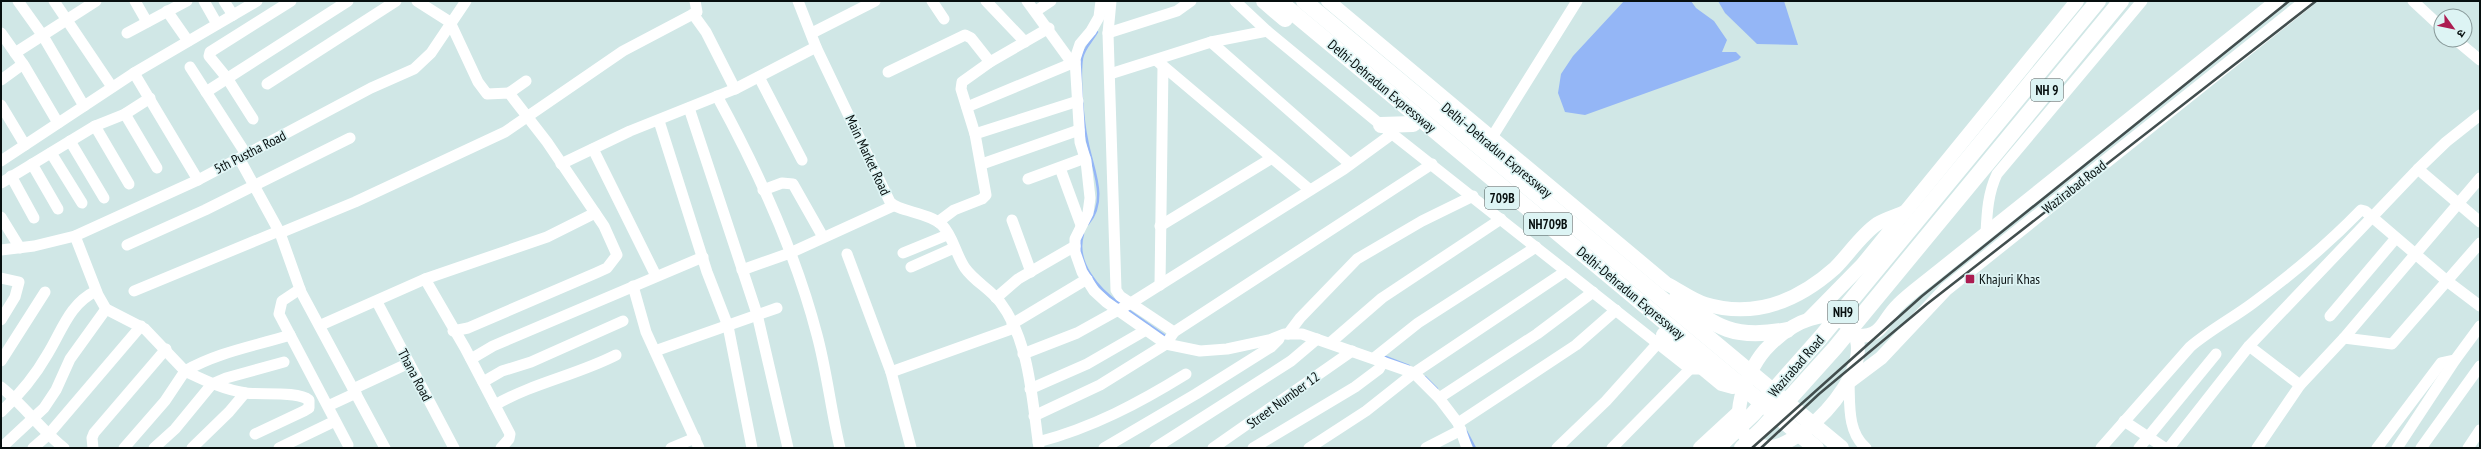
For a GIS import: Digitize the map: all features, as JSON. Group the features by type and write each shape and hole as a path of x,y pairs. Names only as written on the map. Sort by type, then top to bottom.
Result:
{"highway":[{"name":"709B","path":"1264,1 1413,124 1697,369 1722,383 1744,389"},
{"name":"Delhi-Dehradun Expressway","path":"1279,1 1816,448"},
{"name":"Delhi-Dehradun Expressway","path":"1304,1 1841,448"},
{"name":"Delhi–Dehradun Expressway","path":"1318,1 1605,240 1716,326 1753,334 1787,330"},
{"name":"Wazirabad Road","path":"1717,448 1753,414 1816,343 2098,1"},
{"name":"Wazirabad Road","path":"1742,448 1762,429 1836,348 2121,1"},
{"path":"1386,130 1413,124"}],"main road":[{"path":"1328,1 1667,284 1703,303 1725,309 1752,310 1770,307 1793,299 1812,287 1849,253 1877,224 1905,212"},
{"path":"1809,319 1862,265 2077,1"},
{"name":"Wazirabad Road","path":"1857,336 1869,337 1881,329 1897,306 1986,233 2277,1"},
{"name":"Wazirabad Road","path":"1849,382 1881,358 1946,289 2307,1"},
{"path":"1828,316 1845,322 1857,336 1858,360 1849,382 1823,416 1792,446 1768,448 1752,442 1746,436 1740,425 1738,412 1744,389 1756,362 1775,340 1787,330 1809,319 1828,316"},
{"path":"1700,448 1738,412"}],"street":[{"path":"18,1 43,36 84,106"},
{"path":"54,1 67,18 112,87"},
{"path":"15,54 67,18 76,6 96,1"},
{"path":"135,1 147,22"},
{"path":"127,33 147,22 169,6 187,1"},
{"path":"204,1 217,24"},
{"path":"224,1 232,15"},
{"path":"1,161 134,73 257,1"},
{"path":"253,119 227,78 212,61 209,56 210,52 291,1"},
{"path":"206,92 348,1"},
{"path":"267,84 396,1"},
{"path":"417,1 450,22 478,82 487,94 509,93 526,81"},
{"name":"5th Pustha Road","path":"1,250 20,248 75,236 198,180 371,88 414,69 432,53 450,22 466,1"},
{"path":"134,291 355,202 505,132 623,51 693,14 698,9 695,1"},
{"name":"Main Market Road","path":"798,1 812,33 816,47 893,206 914,211 938,222"},
{"path":"812,33 875,1"},
{"path":"932,1 944,19"},
{"path":"986,1 1025,42"},
{"path":"1027,1 1074,62"},
{"path":"1036,11 1051,1"},
{"path":"1101,1 1099,17 1091,31 1080,44 1074,62 1079,130 1085,158 1090,198 1088,213 1081,225 1075,246 1075,252 1094,291 1124,307 1170,338"},
{"path":"1111,1 1108,33 1115,282 1117,293 1124,307 1146,330 1170,338 1200,351 1226,349 1269,340 1288,332 1332,342 1352,351 1379,357 1416,372 1442,396 1461,424 1467,448"},
{"path":"1108,33 1177,11 1191,1"},
{"path":"1235,1 1267,31 1386,130 1473,196 1658,343 1697,369 1612,448"},
{"path":"1489,142 1577,1"},
{"path":"1986,233 1990,187 1997,174 2142,1"},
{"path":"2413,1 2433,20"},
{"path":"169,6 188,41"},
{"path":"693,14 706,32 734,89"},
{"path":"1048,28 990,62 962,82 960,89 975,134 982,164 986,191 985,198 954,210 938,222 969,273 996,298 1013,326 1023,354 1030,389 1038,445 1110,417 1186,374"},
{"path":"1110,74 1159,63 1211,42 1267,31"},
{"path":"1,33 23,64 58,123"},
{"path":"888,72 966,35 971,38 990,62"},
{"path":"1211,42 1350,164"},
{"path":"561,164 630,131 734,89 816,47"},
{"path":"2466,48 2480,60"},
{"path":"967,107 1074,62"},
{"path":"1159,63 1310,190"},
{"path":"1159,63 1160,286"},
{"path":"1,80 23,64"},
{"path":"190,67 243,156 254,184 280,232 300,289 321,325 385,448"},
{"path":"134,73 198,180"},
{"path":"759,77 802,160"},
{"path":"453,331 468,328 607,268 617,255 609,237 595,213 528,116 509,93"},
{"path":"716,96 763,190 790,253 817,334 840,448"},
{"path":"1,183 95,126 125,114 150,98"},
{"path":"975,134 1078,102"},
{"path":"1,105 4,119 24,145"},
{"path":"689,108 757,314 788,448"},
{"path":"125,114 157,168"},
{"path":"2169,448 2249,346 2418,169 2446,142 2480,115"},
{"path":"659,120 703,257 728,326 752,448"},
{"path":"95,126 129,184"},
{"path":"982,164 1079,130"},
{"path":"1023,354 1077,333 1160,286 1350,164 1386,130"},
{"path":"127,245 205,210 254,184 350,138"},
{"path":"70,141 104,198"},
{"path":"593,149 656,276"},
{"path":"51,153 82,203"},
{"path":"1028,180 1085,158"},
{"path":"1160,226 1272,158"},
{"path":"32,164 58,209"},
{"path":"1034,416 1100,385 1432,164"},
{"path":"1060,168 1081,225"},
{"path":"2418,169 2457,204 2480,222"},
{"path":"11,176 34,218"},
{"path":"2257,448 2300,385 2344,338 2414,253 2480,178"},
{"path":"763,190 782,183 793,184 823,237"},
{"path":"1104,448 1209,386 1271,347 1288,332 1357,259 1422,222 1473,196"},
{"path":"742,270 790,253 893,206"},
{"path":"2101,448 2180,356 2207,333 2263,295 2345,227 2361,210 2364,210 2446,281 2480,306"},
{"path":"321,325 425,280 547,237 595,213"},
{"path":"2,219 20,248"},
{"path":"1332,342 1382,298 1501,219"},
{"path":"1012,220 1031,272"},
{"path":"903,253 947,235"},
{"path":"75,236 96,291 106,309 141,326 166,349 185,371 212,384 245,393 307,398 311,404 304,411 255,434"},
{"path":"2330,316 2396,238"},
{"path":"2344,338 2391,345 2480,243"},
{"path":"996,298 1018,279 1075,246"},
{"path":"1253,448 1355,387 1379,369 1379,357 1418,323 1536,247"},
{"path":"911,267 954,248"},
{"path":"847,254 891,372 911,448"},
{"path":"471,360 481,352 552,323 633,286 703,257"},
{"path":"1308,448 1366,411 1416,372 1566,271"},
{"path":"1,278 19,282 15,297 1,320"},
{"path":"891,372 1013,326 1087,279"},
{"path":"425,280 453,331 484,382 510,434 508,441 501,448"},
{"path":"633,286 646,332 697,443 671,448"},
{"path":"300,289 287,296 279,307 279,314 348,445"},
{"path":"1,412 15,398 47,355 73,309 82,298 96,291"},
{"path":"1,361 45,292"},
{"path":"1442,396 1537,334 1593,292"},
{"name":"Thana Road","path":"377,302 454,448"},
{"path":"655,351 777,308"},
{"path":"1,448 33,419 48,402 70,359 106,309"},
{"path":"1426,448 1576,345 1616,310"},
{"path":"484,382 502,371 531,362 623,321"},
{"path":"33,448 48,435 141,326"},
{"path":"2397,448 2455,360 2480,326"},
{"path":"1030,389 1049,382 1087,364 1146,330"},
{"path":"124,448 165,401 185,371 203,361 290,335"},
{"path":"1156,448 1291,361 1317,339"},
{"path":"1557,448 1606,401 1658,343"},
{"path":"2249,346 2300,385"},
{"path":"93,448 92,438 94,433 166,349"},
{"name":"Street Number 12","path":"1213,448 1352,351"},
{"path":"2138,448 2216,354"},
{"path":"495,405 536,385 600,363 616,355"},
{"path":"2382,446 2441,362 2455,360"},
{"path":"154,448 174,429 212,384 226,378 284,362"},
{"path":"328,406 409,363"},
{"path":"2421,448 2480,366"},
{"path":"1849,382 1851,421 1859,442 1866,448"},
{"path":"1,386 15,398 48,435 64,448"},
{"path":"192,448 229,412 245,393"},
{"path":"279,448 335,420"},
{"path":"2124,421 2165,448"},
{"path":"2468,448 2480,430"}],"water":[{"path":"1624,1 1691,1 1696,8 1714,21 1727,40 1722,52 1736,52 1741,57 1738,60 1585,115 1565,112 1558,93 1561,74 1573,56"},
{"path":"1718,1 1784,1 1798,45 1757,44 1725,13"}],"waterway":[{"path":"1088,224 1094,214 1098,194 1084,122 1081,66 1084,51 1097,32"},
{"path":"1083,234 1081,244 1085,265 1090,274 1104,291 1120,304"},
{"path":"1128,310 1168,338"},
{"path":"1383,356 1409,366"},
{"path":"1425,377 1437,389"},
{"path":"1465,429 1475,448"}],"railway":[{"path":"1752,448 1922,296 2289,1"},
{"path":"1761,448 1819,394 1927,304 2316,1"}],"place":[{"name":"Khajuri Khas","path":"1970,279"}]}
